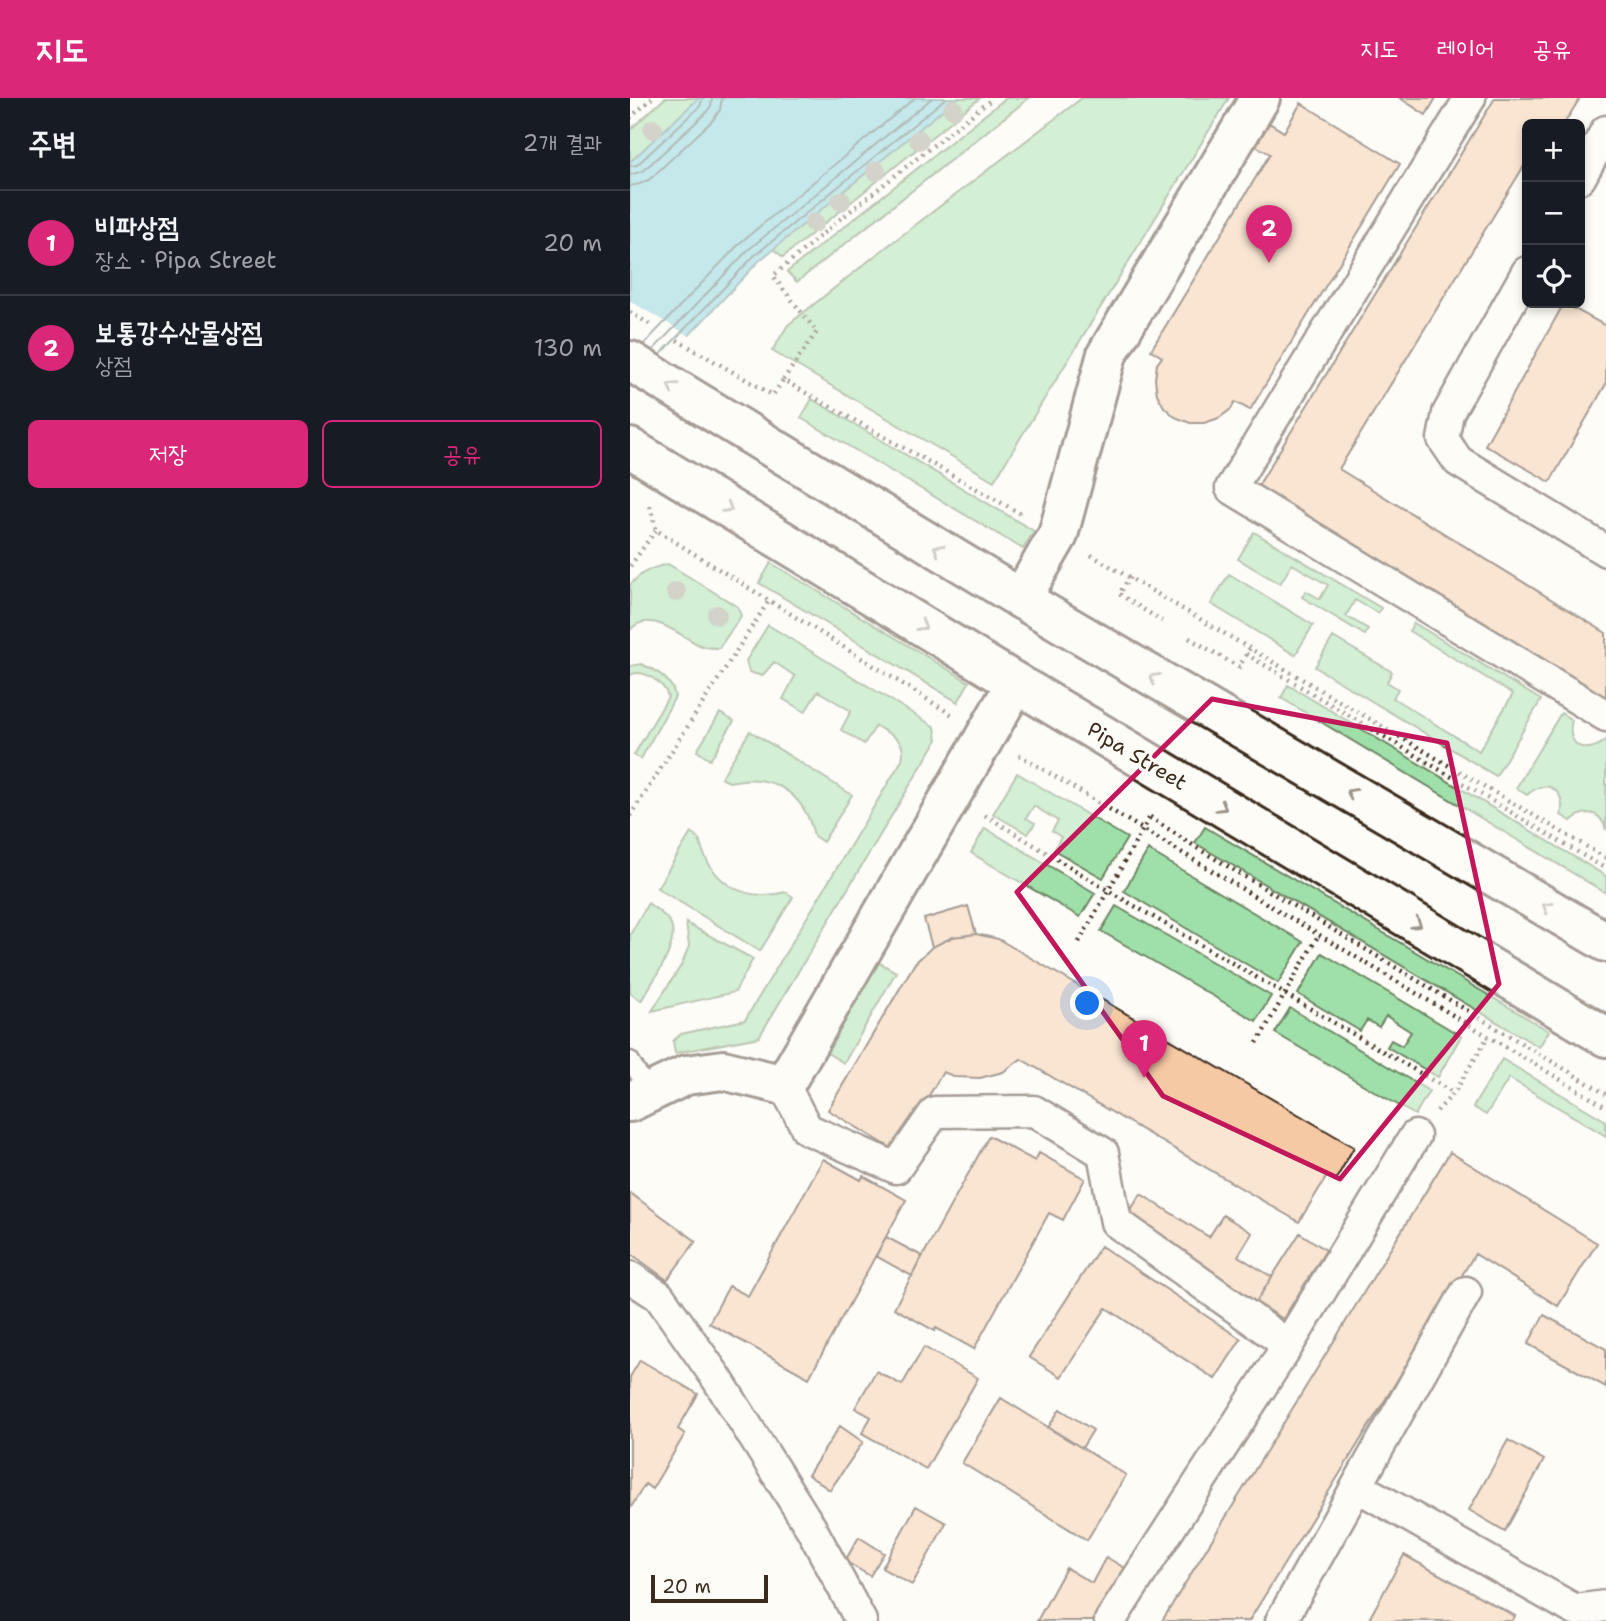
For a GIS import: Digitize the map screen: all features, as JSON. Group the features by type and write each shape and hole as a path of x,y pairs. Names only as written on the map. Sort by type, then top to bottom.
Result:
{"main road":[{"path":"1021,599 1058,535 1107,354 1260,98"},
{"path":"630,361 1021,599 1606,942"},
{"name":"Pipa Street","path":"630,448 659,486 1016,683 1606,1037"},
{"path":"640,1098 687,1074 723,1070 784,1085 1016,683"}],"street":[{"path":"1470,98 1231,488 1606,716"},
{"path":"1585,169 1606,131"},
{"path":"1522,281 1448,413 1443,439 1458,461 1606,551"},
{"path":"784,1085 807,1129 896,1168 935,1112 1034,1111 1103,1153 1116,1222 1288,1345"},
{"path":"1110,1621 1288,1345 1415,1136"},
{"path":"630,1277 659,1296 716,1377 811,1528 861,1621"},
{"path":"1281,1621 1466,1292"},
{"path":"1358,1487 1576,1610 1606,1606"}],"lane":[{"path":"630,1060 640,1098"}],"path":[{"path":"630,118 652,98"},
{"path":"674,338 773,395 817,332 773,276 993,98"},
{"path":"630,312 652,325"},
{"path":"783,380 968,482 1606,858"},
{"path":"630,566 656,530 659,486"},
{"path":"656,530 768,602 1143,831 1606,1107"},
{"path":"1130,577 1119,594 1162,621"},
{"path":"630,816 768,602"},
{"path":"1189,638 1239,667 1250,648"},
{"path":"1246,654 1606,869"},
{"path":"1022,756 1027,749"},
{"path":"951,795 1284,995 1454,1093"},
{"path":"1079,942 1155,808"},
{"path":"1150,817 1606,1094"},
{"path":"1256,1043 1318,936"},
{"path":"1415,1136 1454,1093 1488,1037"}],"highlighted area":[{"path":"1212,699 1447,743 1499,984 1340,1179 1163,1096 1017,892"}],"green space":[{"path":"665,98 699,98 630,162 630,130"},
{"path":"957,98 980,98 783,257 773,249"},
{"path":"1006,98 1029,98 797,282 787,272"},
{"path":"1082,98 1229,98 994,481 772,351 788,325"},
{"path":"812,399 1034,531 1023,549 801,418"},
{"path":"1254,532 1381,608 1378,613 1355,600 1346,616 1368,629 1365,635 1302,597 1306,591 1320,599 1328,585 1292,564 1280,584 1238,559"},
{"path":"771,563 969,682 958,702 759,583"},
{"path":"668,564 738,607 741,616 719,648 702,646 656,623 638,624 630,630 630,585 647,571"},
{"path":"1229,574 1313,625 1295,655 1211,604"},
{"path":"1414,623 1541,700 1496,776 1315,667 1333,637 1392,672 1387,682 1398,689 1393,698 1479,751 1513,694 1409,631"},
{"path":"768,625 935,727 937,740 759,1037 675,1053 673,1041 681,1034 745,1020 902,760 900,743 876,726 864,744 841,730 851,711 818,691 805,712 783,699 795,676 774,662 762,676 749,672 746,661"},
{"path":"641,664 667,681 675,697 641,759 634,755 668,697 663,687 653,678 635,673 630,675 630,666"},
{"path":"1288,685 1606,876 1606,893 1281,698"},
{"path":"720,713 734,721 710,760 697,751"},
{"path":"1561,713 1572,720 1572,737 1579,746 1592,747 1606,740 1606,830 1604,823 1596,815 1586,813 1571,821 1561,815 1561,799 1553,789 1541,787 1527,795 1516,788"},
{"path":"750,731 852,795 823,842 814,836 803,808 784,789 759,780 729,782 721,778"},
{"path":"1017,773 1127,838 1103,878 1054,850 1061,837 1052,831 1058,821 1034,806 1026,818 1035,823 1028,834 993,814"},
{"path":"1205,827 1549,1031 1539,1047 1195,843"},
{"path":"985,828 1095,893 1080,917 971,853"},
{"path":"691,833 699,839 711,867 730,886 755,894 786,892 793,897 760,951 657,888"},
{"path":"1148,850 1303,942 1278,983 1124,891"},
{"path":"648,903 669,921 672,940 664,962 641,1001 630,993 630,935"},
{"path":"1116,906 1271,996 1256,1021 1101,931"},
{"path":"686,923 753,959 735,992 652,1011 682,964 689,946"},
{"path":"1322,953 1461,1036 1438,1077 1387,1047 1391,1040 1402,1046 1411,1032 1386,1016 1379,1027 1367,1020 1360,1031 1298,994"},
{"path":"876,961 896,972 844,1063 824,1051"},
{"path":"1290,1008 1429,1091 1415,1115 1275,1033"},
{"path":"1502,1059 1606,1121 1606,1136 1509,1078 1486,1115 1473,1107"}],"water":[{"path":"699,98 957,98 759,261 630,398 630,162"}],"pier":[{"path":"630,301 691,337 630,402"}],"building":[{"path":"1400,98 1436,98 1426,115"},
{"path":"1495,98 1580,98 1567,119 1522,119 1522,169 1339,469 1606,633 1606,701 1258,486"},
{"path":"1301,103 1400,164 1250,410 1235,402 1231,409 1219,418 1204,423 1190,423 1175,417 1164,407 1157,394 1157,364 1162,357 1151,350 1270,154 1256,146 1269,123 1284,132"},
{"path":"1561,308 1573,308 1606,326 1606,384 1550,482 1485,445"},
{"path":"968,906 976,934 953,937 932,947 924,919"},
{"path":"976,934 998,939 1354,1147 1335,1181 1327,1176 1299,1222 1021,1059 1003,1072 980,1078 956,1077 943,1072 896,1151 828,1110 915,963 932,947 953,937"},
{"path":"989,1136 1035,1161 1039,1153 1085,1179 1063,1220 1049,1213 974,1349 894,1308"},
{"path":"1450,1152 1597,1243 1558,1306 1475,1254 1249,1621 1162,1621"},
{"path":"823,1159 861,1180 863,1176 906,1200 809,1378 709,1323 729,1286 748,1296"},
{"path":"630,1193 696,1241 667,1280 630,1253"},
{"path":"1141,1194 1209,1237 1223,1215 1252,1233 1238,1256 1272,1277 1256,1302 1125,1219"},
{"path":"1300,1233 1326,1250 1283,1319 1256,1302"},
{"path":"886,1237 922,1256 912,1276 876,1256"},
{"path":"1101,1246 1241,1339 1215,1379 1106,1308 1061,1377 1029,1357"},
{"path":"1544,1315 1606,1349 1606,1387 1528,1344"},
{"path":"924,1347 978,1378 926,1469 862,1433 871,1417 855,1408 876,1371 902,1385"},
{"path":"640,1360 698,1394 678,1429 685,1434 652,1489 645,1484 630,1509 630,1377"},
{"path":"1001,1398 1126,1475 1087,1540 962,1463"},
{"path":"1060,1409 1093,1430 1082,1448 1048,1428"},
{"path":"840,1426 863,1442 830,1490 808,1475"},
{"path":"1508,1440 1544,1460 1505,1531 1469,1510"},
{"path":"916,1506 946,1523 912,1585 882,1568"},
{"path":"859,1537 884,1553 870,1576 845,1561"},
{"path":"1404,1555 1515,1616 1512,1621 1368,1621"},
{"path":"1106,1557 1130,1571 1102,1621 1037,1621 1066,1568 1092,1583"}],"place":[{"name":"보통강수산물상점","path":"1269,263"},
{"name":"비파상점","path":"1144,1078"}]}
